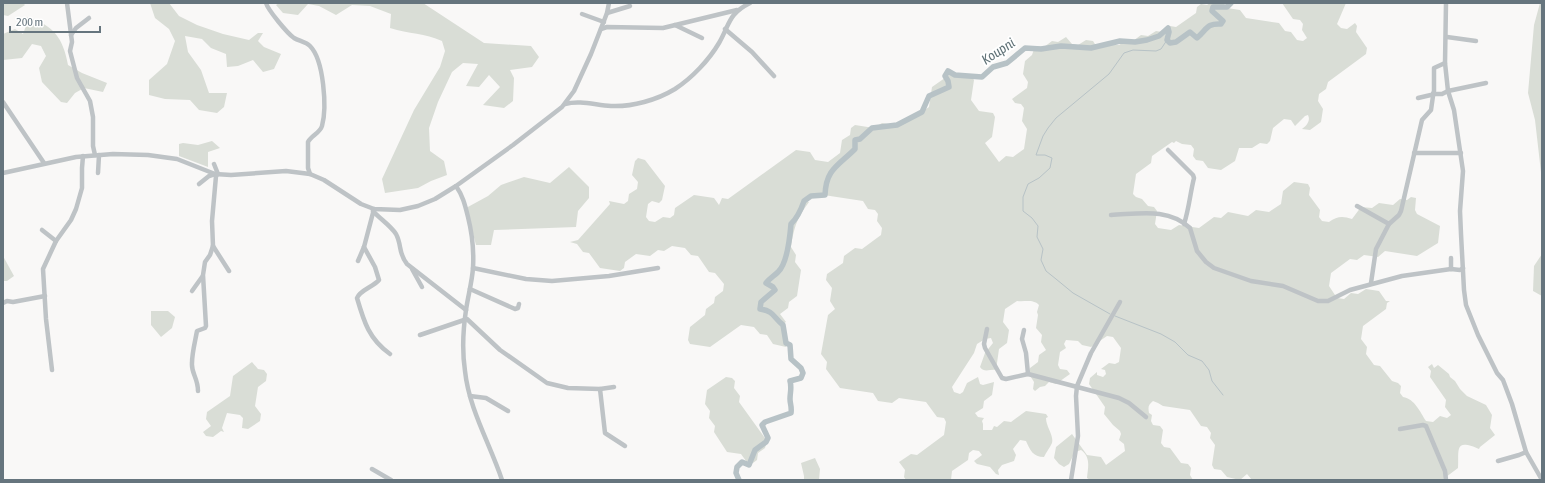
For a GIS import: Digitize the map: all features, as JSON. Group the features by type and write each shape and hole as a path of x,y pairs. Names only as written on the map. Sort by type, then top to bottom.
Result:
{"street":[{"path":"67,3 72,44 70,51 72,65 79,82 90,101 94,117 93,146 97,155 98,173"},
{"path":"266,3 273,15 291,35 312,48 319,66 324,96 322,123 320,129 308,142 308,168 310,174"},
{"path":"562,107 574,91 604,22 609,3"},
{"path":"601,29 607,27 663,28 737,10 750,3"},
{"path":"1446,3 1445,64 1448,91 1454,110 1463,171 1460,215 1466,305 1478,335 1497,373 1503,380 1512,404 1526,452 1542,480"},
{"path":"607,13 630,6"},
{"path":"373,210 400,210 418,206 439,197 513,145 566,104 574,103 621,106 648,100 674,90 699,68 718,44 732,16 737,10"},
{"path":"582,14 604,22"},
{"path":"71,35 76,28 89,18"},
{"path":"675,25 702,38"},
{"path":"725,29 746,47 774,76"},
{"path":"1446,37 1476,41"},
{"path":"1371,284 1375,255 1388,224 1399,215 1401,211 1422,120 1431,110 1434,91 1434,68 1445,64"},
{"path":"1418,98 1442,94 1448,91 1486,83"},
{"path":"3,102 44,163"},
{"path":"1168,150 1193,175 1194,178 1190,193 1189,207 1184,224"},
{"path":"1414,153 1461,153"},
{"path":"3,172 83,156 132,154 170,157 216,174"},
{"path":"52,370 44,296 43,269 56,241 71,220 80,199 83,156"},
{"path":"198,391 198,380 193,371 192,363 197,332 206,326 203,276 206,262 213,246 212,221 216,176 214,164"},
{"path":"198,184 209,176 216,174 286,172 310,174 324,180 373,210 396,234 402,258 412,269 422,287"},
{"path":"456,186 464,199 469,221 473,268 465,319 463,348 464,362 470,396 502,480"},
{"path":"1357,206 1388,224"},
{"path":"358,261 364,247 373,210"},
{"path":"1111,215 1162,213 1170,216 1190,228 1197,251 1206,262 1214,268 1251,281 1283,286 1314,300 1323,302 1350,290 1402,276 1450,269 1460,270 1463,268"},
{"path":"1454,217 1460,215"},
{"path":"42,230 56,241"},
{"path":"213,246 230,271"},
{"path":"364,247 375,267 379,280 357,298 366,327 375,341 390,354"},
{"path":"1450,269 1451,258"},
{"path":"473,268 526,279 552,281 609,276 658,268"},
{"path":"412,269 466,310"},
{"path":"192,291 203,276"},
{"path":"470,289 515,309 518,308 519,304"},
{"path":"3,303 7,301 13,302 44,296"},
{"path":"1071,480 1078,436 1077,386 1091,352 1120,302"},
{"path":"420,335 465,319 471,321 500,350 547,383 568,388 600,389 614,387"},
{"path":"986,329 984,344 985,348 1002,378 1006,379 1028,374 1077,386 1124,400 1146,416"},
{"path":"1024,330 1022,339 1026,353 1028,374"},
{"path":"600,389 605,433 625,446"},
{"path":"470,396 486,398 508,411"},
{"path":"1400,429 1423,425 1426,426 1445,471 1446,480"},
{"path":"1498,461 1519,456 1526,452"},
{"path":"372,469 391,480"}],"shaded area":[{"path":"3,3 23,3 25,5 8,16 3,15"},
{"path":"150,3 169,3 179,16 197,25 223,34 249,40 258,33 263,33 258,41 264,47 281,54 274,69 263,72 253,60 238,66 227,67 226,54 211,48 202,39 185,36 188,52 201,70 209,93 227,93 224,107 217,113 199,110 190,100 165,99 149,95 149,80 167,64 175,41 169,29 155,18"},
{"path":"279,3 423,3 484,43 531,46 539,57 532,67 510,70 514,78 513,101 504,108 483,105 500,87 489,75 479,87 466,86 478,64 463,63 452,72 438,102 429,128 430,151 444,161 447,175 418,188 385,193 382,179 414,110 440,67 445,51 442,41 429,36 390,28 391,14 370,6 352,5 336,15 319,6 308,4 298,15 283,13 276,5"},
{"path":"1210,3 1223,3 1227,8 1240,10 1246,18 1279,23 1285,31 1291,32 1297,40 1303,41 1307,38 1302,30 1303,24 1300,20 1293,19 1282,3 1346,3 1337,24 1341,28 1347,29 1355,23 1357,26 1356,32 1367,48 1366,54 1328,82 1326,89 1319,94 1318,101 1323,109 1321,122 1310,130 1302,129 1308,121 1308,115 1295,126 1291,120 1284,119 1273,128 1270,141 1267,144 1260,143 1252,148 1239,148 1235,161 1221,170 1208,168 1203,161 1196,160 1193,156 1194,149 1191,145 1182,144 1176,141 1174,143 1172,142 1152,156 1151,163 1136,174 1133,194 1142,199 1148,206 1154,207 1157,211 1155,224 1158,228 1171,230 1179,225 1199,228 1214,217 1221,218 1228,212 1248,216 1256,210 1269,212 1281,204 1283,191 1294,182 1308,184 1310,188 1309,195 1320,210 1319,217 1322,221 1329,222 1340,217 1352,219 1361,207 1372,208 1379,203 1393,205 1400,199 1407,200 1411,197 1416,198 1415,210 1417,214 1440,226 1438,243 1417,256 1385,251 1378,257 1364,255 1357,260 1350,259 1331,273 1329,286 1337,298 1344,299 1351,293 1358,294 1366,289 1379,291 1386,301 1390,301 1387,303 1386,309 1363,326 1361,339 1367,347 1366,354 1374,365 1380,366 1392,381 1401,386 1400,393 1403,397 1414,403 1426,421 1433,422 1440,416 1447,418 1451,415 1445,407 1446,400 1430,377 1431,371 1428,367 1432,364 1434,368 1438,365 1449,374 1467,396 1486,405 1492,415 1490,428 1495,435 1479,449 1462,445 1458,451 1458,468 1442,480 1252,480 1247,474 1240,480 1227,477 1221,470 1214,469 1212,465 1215,445 1210,438 1211,433 1207,427 1201,426 1190,410 1163,406 1153,401 1148,409 1149,413 1152,415 1151,421 1153,425 1160,426 1163,430 1161,443 1164,447 1170,448 1181,463 1188,464 1191,468 1190,475 1193,480 1090,480 1087,478 1088,459 1081,450 1075,452 1069,464 1064,467 1054,458 1056,447 1072,434 1087,455 1101,457 1106,465 1125,451 1124,444 1119,440 1121,434 1120,431 1104,414 1105,407 1089,384 1090,378 1097,372 1097,375 1103,377 1106,374 1105,370 1101,369 1109,363 1115,364 1119,362 1121,348 1113,337 1107,336 1091,347 1082,345 1078,341 1066,340 1064,344 1066,348 1060,352 1058,365 1060,369 1067,370 1070,374 1056,384 1049,382 1045,386 1040,387 1035,391 1033,389 1034,382 1029,374 1030,368 1038,362 1039,355 1046,350 1041,342 1042,335 1036,328 1039,305 1032,301 1017,301 1005,309 1003,322 1009,330 1007,343 999,349 996,370 985,370 980,367 985,353 993,343 991,338 985,339 977,344 974,353 952,387 954,392 960,394 963,392 967,383 978,377 980,384 983,385 994,382 992,395 984,401 983,408 975,413 978,417 984,418 982,421 983,430 992,430 994,426 997,427 1004,421 1011,422 1026,411 1046,414 1048,417 1046,418 1046,421 1051,434 1052,443 1044,457 1037,456 1031,450 1026,441 1020,440 1013,449 1016,455 1014,461 1002,465 998,470 999,475 996,474 990,467 977,464 974,461 982,455 979,451 973,450 969,453 968,460 952,471 951,480 906,480 904,477 905,470 899,462 911,454 917,455 944,435 946,422 944,418 937,417 926,402 899,398 892,403 878,401 873,393 840,388 826,369 827,362 821,354 828,315 835,309 830,301 832,288 826,280 827,274 843,263 844,256 855,248 862,249 881,235 882,228 877,221 878,214 875,210 868,209 863,201 817,194 806,201 809,202 797,223 793,234 791,247 796,255 795,262 801,270 797,296 789,302 788,308 780,314 786,322 781,325 783,327 786,347 773,344 767,335 760,334 754,327 741,325 710,347 690,344 688,340 690,327 705,315 706,309 714,303 715,297 723,291 724,284 715,273 709,272 698,256 691,255 685,248 672,246 664,251 658,250 650,256 636,254 625,262 624,268 620,271 600,268 589,253 583,252 577,244 570,242 578,240 610,204 609,201 624,204 628,201 629,194 637,189 638,182 632,175 635,161 638,158 645,160 665,186 662,200 659,203 652,201 648,204 646,217 649,221 655,222 663,217 670,218 674,215 675,208 694,195 714,198 719,205 722,198 728,199 796,150 810,152 815,160 828,162 840,153 842,140 850,135 851,128 855,125 874,128 882,123 895,125 903,119 910,120 929,107 932,87 952,73 971,76 974,80 971,100 979,111 993,113 995,117 992,137 985,143 999,162 1006,156 1013,157 1024,149 1027,129 1022,121 1024,108 1021,104 1015,103 1012,99 1027,88 1028,82 1023,74 1025,61 1032,55 1037,46 1044,47 1052,41 1058,42 1066,37 1072,44 1078,45 1086,40 1093,41 1098,49 1106,43 1119,45 1127,40 1133,41 1141,35 1148,36 1156,31 1162,32 1170,26 1176,27 1196,13 1197,7 1201,4 1207,5"},
{"path":"1540,3 1542,3 1542,181 1535,120 1528,93 1534,25"},
{"path":"28,17 45,24 56,34 63,47 68,65 82,73 107,83 103,92 84,88 75,93 67,103 61,102 42,82 39,68 46,56 41,46 32,44 22,58 3,60 3,34 15,29 23,34 26,26 18,19"},
{"path":"212,141 220,148 208,152 208,167 179,156 179,144 183,143 198,145"},
{"path":"569,167 589,187 589,198 578,211 576,227 494,230 491,245 476,245 466,208 488,196 501,185 524,177 550,183"},
{"path":"1542,254 1542,296 1533,291 1534,266"},
{"path":"3,256 14,276 7,281 3,281"},
{"path":"151,311 168,311 175,317 172,328 161,337 151,325"},
{"path":"252,362 258,369 264,370 267,374 266,381 258,387 255,406 261,414 260,421 248,429 242,428 243,418 240,415 227,413 222,428 224,432 221,431 213,437 206,436 203,432 211,426 206,419 207,412 230,396 233,376"},
{"path":"726,377 732,378 735,381 734,388 740,396 739,402 767,441 765,448 758,453 757,460 753,463 746,461 741,454 727,452 714,432 715,426 709,418 710,411 705,404 707,390"},
{"path":"815,458 820,469 819,480 804,480 801,463"}],"waterway":[{"name":"Koupni","path":"739,480 736,473 737,467 742,462 749,465 755,450 766,442 768,438 762,425 765,422 791,413 790,381 801,378 803,373 801,368 791,359 790,345 786,343 783,325 771,313 760,309 761,302 775,290 766,283 778,272 784,263 788,250 791,224 796,219 804,201 811,196 825,195 830,174 838,164 855,149 855,140 860,139 872,128 897,125 922,112 929,96 949,87 945,76 948,71 955,75 982,77 993,67 1007,63 1025,48 1041,49 1061,46 1091,48 1120,41 1135,42 1159,36 1168,28 1169,32 1167,40 1170,43 1176,42 1190,32 1197,38 1205,29 1213,24 1221,24 1223,21 1212,11 1213,7 1227,7 1231,3"},
{"path":"1110,314 1073,293 1046,271 1041,260 1043,249 1037,237 1038,226 1032,218 1023,211 1023,197 1028,184 1039,178 1050,168 1052,158 1045,155 1036,155 1043,136 1056,118 1109,74 1124,53 1133,50 1156,51 1161,49 1167,40"},
{"path":"1115,316 1161,334 1175,342 1188,355 1202,361 1209,370 1212,381 1223,395"}]}
